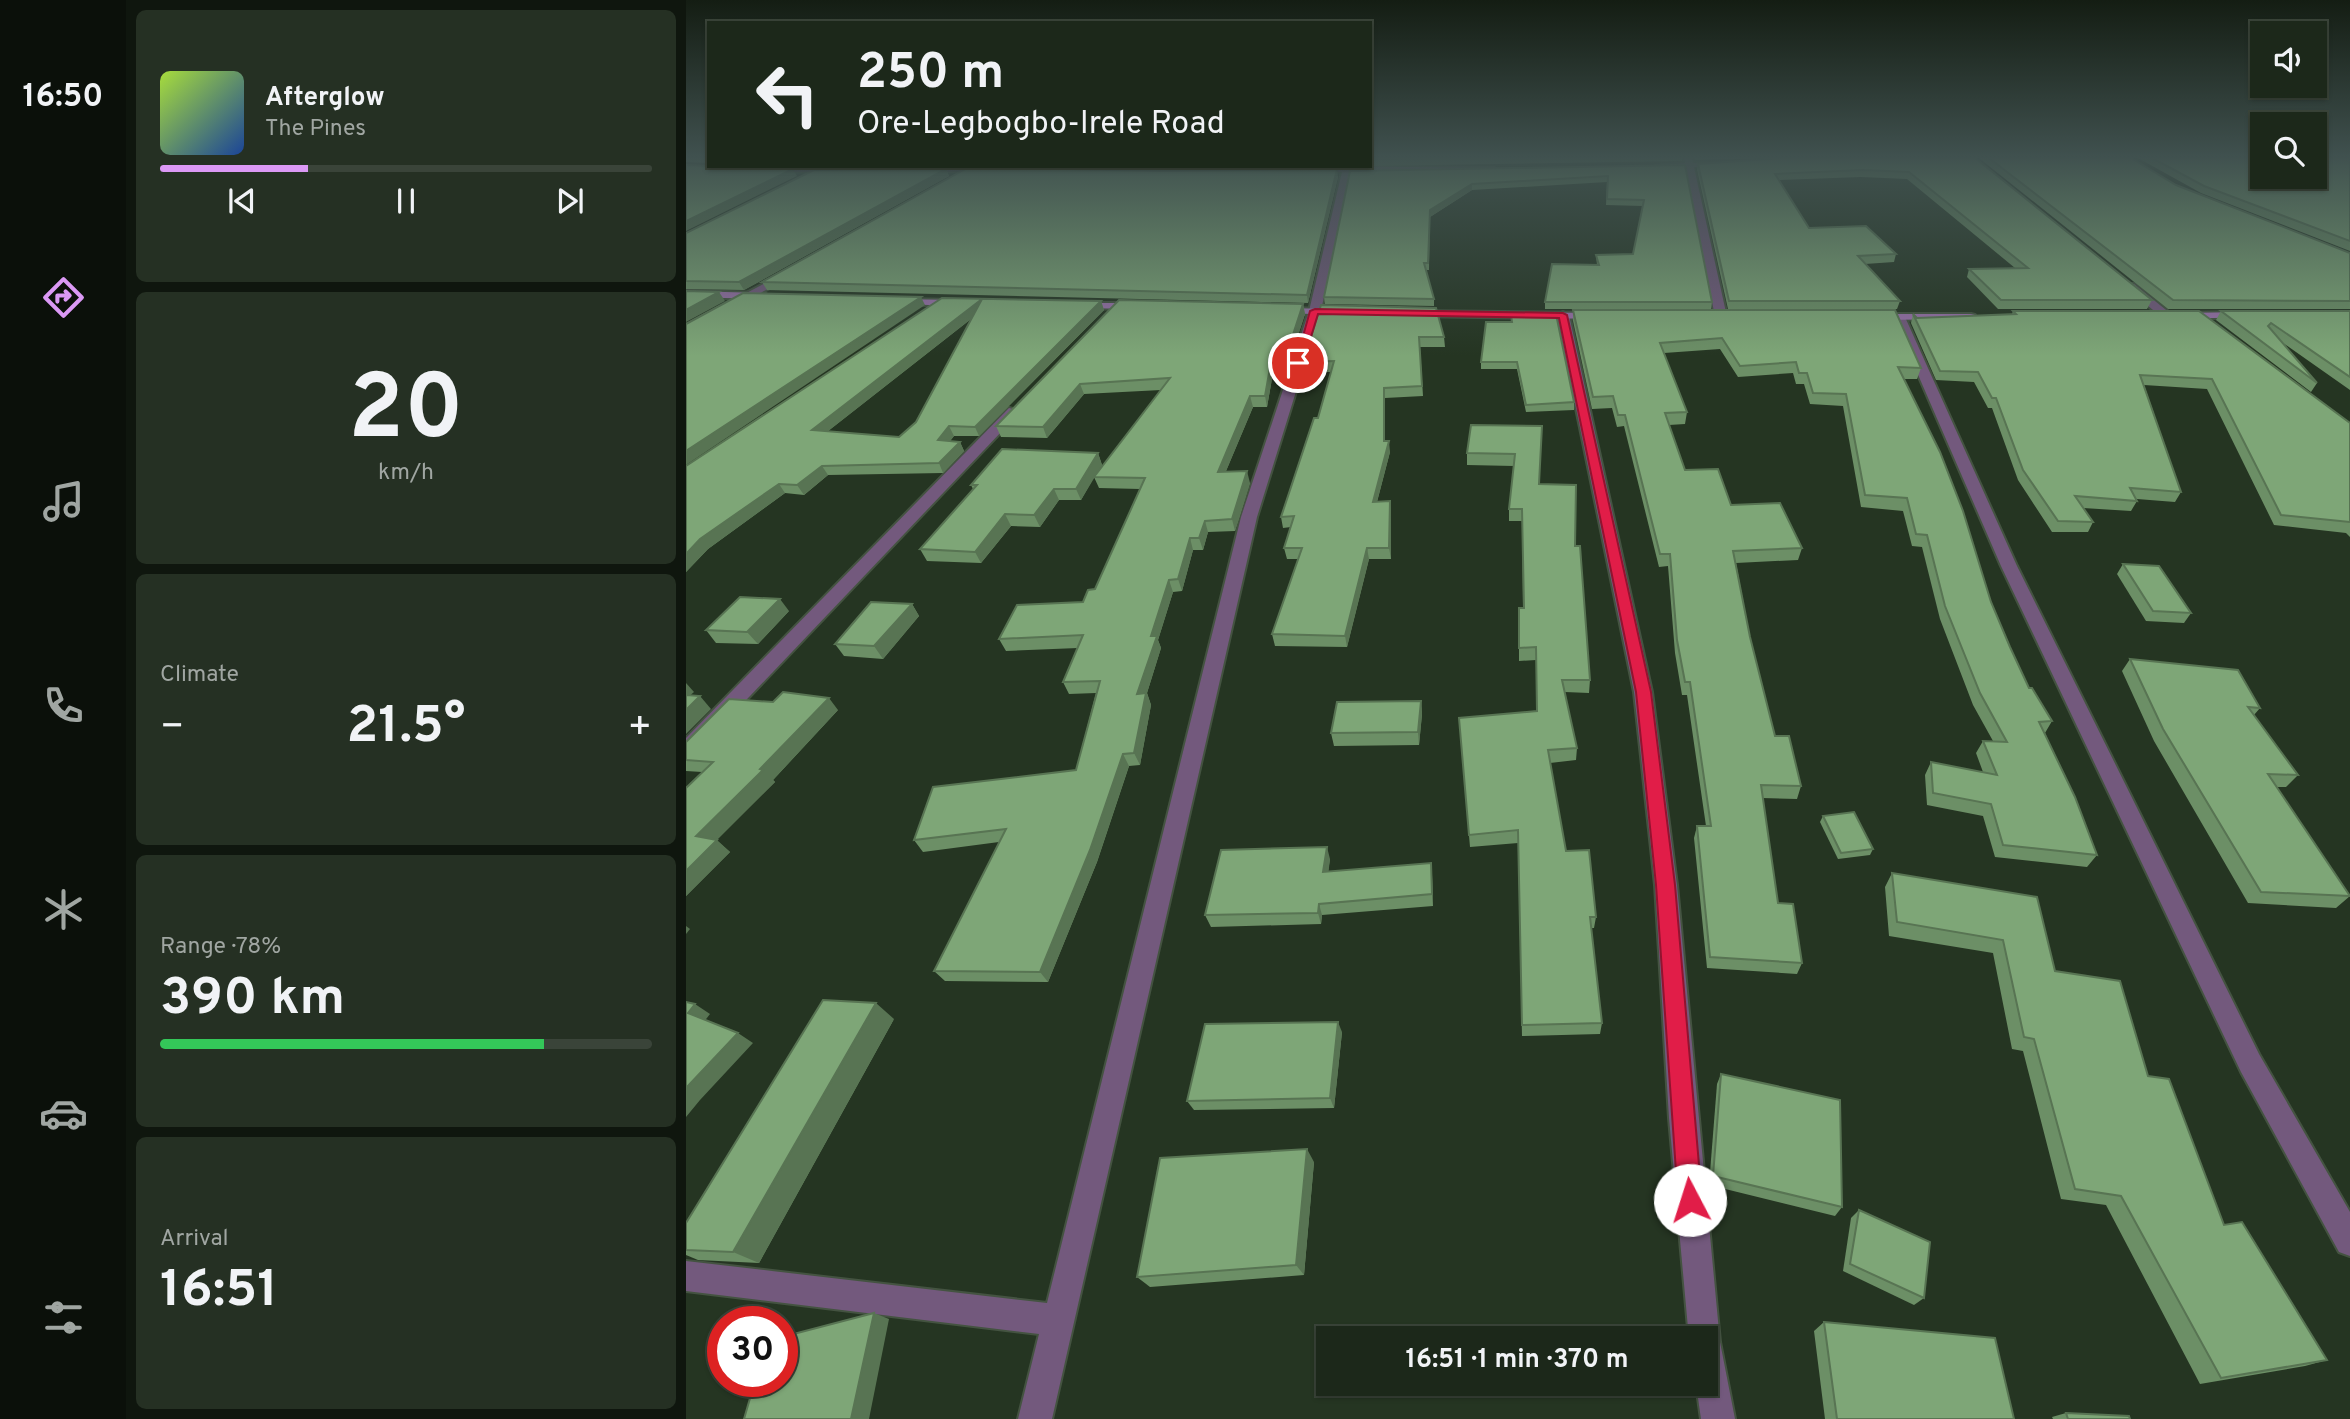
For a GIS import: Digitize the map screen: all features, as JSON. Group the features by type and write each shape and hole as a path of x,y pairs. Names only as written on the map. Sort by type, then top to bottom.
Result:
{"main road":[{"path":"686,293 778,296"},
{"path":"888,300 969,303"},
{"path":"1064,304 1157,307"},
{"path":"1262,310 1356,312"},
{"path":"1397,313 1615,316"},
{"path":"2140,316 2258,315"},
{"path":"1707,317 1734,317"},
{"path":"1858,317 1980,317"}],"street":[{"path":"1035,1419 1249,517 1315,311 1334,224"},
{"path":"1702,224 1721,317"},
{"path":"686,330 797,269"},
{"path":"2126,282 2167,316"},
{"path":"920,317 942,302"},
{"path":"1098,325 1118,305"},
{"path":"1563,315 1643,692 1666,885 1687,1159 1704,1326"},
{"path":"2200,316 2221,333"},
{"path":"1899,317 2009,566 2250,1063 2350,1241"},
{"path":"686,751 1021,404"},
{"path":"686,1276 1057,1320"},
{"path":"1714,1396 1718,1419"}],"building":[{"path":"704,224 845,224 739,282 686,281 686,233"},
{"path":"866,224 1324,224 1307,295 762,282"},
{"path":"1339,224 1429,224 1428,263 1424,263 1434,299 1324,297"},
{"path":"1639,224 1697,224 1712,302 1545,302 1552,264 1599,265 1596,255 1633,254"},
{"path":"1712,224 1807,224 1809,228 1866,226 1896,254 1858,256 1900,301 1729,301"},
{"path":"1974,224 2058,224 2152,300 2001,300 1969,269 2028,268"},
{"path":"2075,224 2276,224 2350,253 2350,301 2173,300"},
{"path":"2305,224 2350,224 2350,241"},
{"path":"686,291 719,292 686,310"},
{"path":"743,293 921,297 686,451 686,324"},
{"path":"942,298 1101,301 975,427 949,426 938,440 960,442 939,463 822,466 797,485 779,484 700,539 686,554 686,466","holes":["982,299 916,422 899,437 812,430"]},
{"path":"1119,300 1303,304 1284,362 1271,362 1265,396 1250,396 1218,472 1247,471 1232,519 1205,521 1199,538 1190,538 1178,579 1169,580 1151,636 1157,636 1137,694 1146,693 1134,753 1123,754 1090,850 1040,972 934,971 1006,829 914,840 933,787 1076,770 1100,681 1063,682 1083,635 999,639 1017,605 1083,602 1088,590 1095,589 1145,478 1094,477 1170,378 1080,384 1043,427 996,426"},
{"path":"1321,305 1436,308 1444,337 1419,337 1422,386 1384,388 1384,441 1389,441 1373,502 1390,501 1389,548 1367,548 1345,636 1272,634 1302,548 1284,548 1294,516 1281,517 1314,418 1318,418 1334,361 1303,362"},
{"path":"1573,310 1895,310 1921,368 1898,367 1940,452 1963,511 1991,602 2010,647 2029,688 2032,688 2052,721 2039,722 2075,797 2097,855 2003,845 1991,804 1933,793 1931,762 1997,775 1983,741 2007,742 1980,693 1945,606 1927,535 1916,534 1907,498 1865,495 1846,394 1813,393 1807,373 1799,373 1796,362 1740,366 1722,338 1660,343 1687,412 1665,413 1685,470 1718,469 1731,505 1780,503 1802,548 1733,551 1750,637 1775,736 1789,736 1801,786 1761,785 1778,903 1793,904 1802,963 1710,957 1697,826 1711,826 1690,682 1685,682 1677,640 1670,554 1660,554 1625,415 1618,415 1613,396 1593,397"},
{"path":"2013,311 2199,311 2350,423 2350,522 2281,515 2212,379 2140,375 2181,492 2130,488 2137,501 2075,496 2093,522 2058,521 2023,470 1996,398 1992,398 1978,372 1940,371 1913,314 1917,318 2016,314"},
{"path":"2221,311 2350,311 2350,377 2271,323 2268,326 2317,383"},
{"path":"1556,314 1574,402 1526,405 1517,362 1481,362 1486,322 1512,322 1511,315"},
{"path":"1471,425 1542,426 1539,484 1576,485 1575,546 1580,546 1590,680 1562,680 1577,748 1548,750 1566,851 1589,850 1596,917 1590,917 1602,1023 1522,1025 1518,830 1469,835 1459,718 1537,711 1536,647 1519,648 1519,608 1524,608 1522,509 1509,509 1515,454 1467,453"},
{"path":"1002,449 1098,453 1076,489 1054,489 1034,515 1005,514 975,552 920,549 977,485 971,485"},
{"path":"2123,564 2159,566 2191,613 2153,611"},
{"path":"740,597 780,599 747,632 706,630"},
{"path":"871,602 912,604 874,646 835,644"},
{"path":"2130,659 2238,670 2260,708 2248,707 2298,775 2268,774 2350,896 2261,892 2163,729"},
{"path":"783,692 829,698 760,769 763,770 696,836 717,840 686,871 686,788 713,762 686,760 686,742 729,699 773,702"},
{"path":"686,695 700,696 686,710"},
{"path":"1421,701 1418,732 1331,733 1337,702"},
{"path":"1854,812 1873,849 1841,853 1823,816"},
{"path":"1327,847 1323,872 1431,863 1432,894 1319,904 1318,913 1205,915 1221,850"},
{"path":"1892,873 2037,897 2055,971 2120,981 2148,1076 2169,1079 2224,1225 2242,1222 2327,1360 2221,1378 2121,1196 2075,1189 2034,1039 2024,1037 2003,940 1897,922"},
{"path":"823,1000 876,1003 733,1252 686,1250 686,1223"},
{"path":"686,1002 695,1004 688,1013 738,1033 686,1088"},
{"path":"1338,1022 1330,1098 1187,1101 1205,1024"},
{"path":"1721,1074 1840,1100 1842,1207 1713,1176"},
{"path":"1307,1149 1296,1265 1137,1277 1160,1158"},
{"path":"1859,1210 1930,1242 1924,1298 1850,1264"},
{"path":"874,1313 851,1419 744,1419 750,1397 798,1397 798,1333"},
{"path":"1824,1322 1995,1338 2014,1419 1837,1419"},
{"path":"2066,1413 2129,1416 2130,1419 2068,1419"}],"route":[{"path":"1298,363 1315,311 1563,315 1643,692 1666,885 1690,1200"}]}
